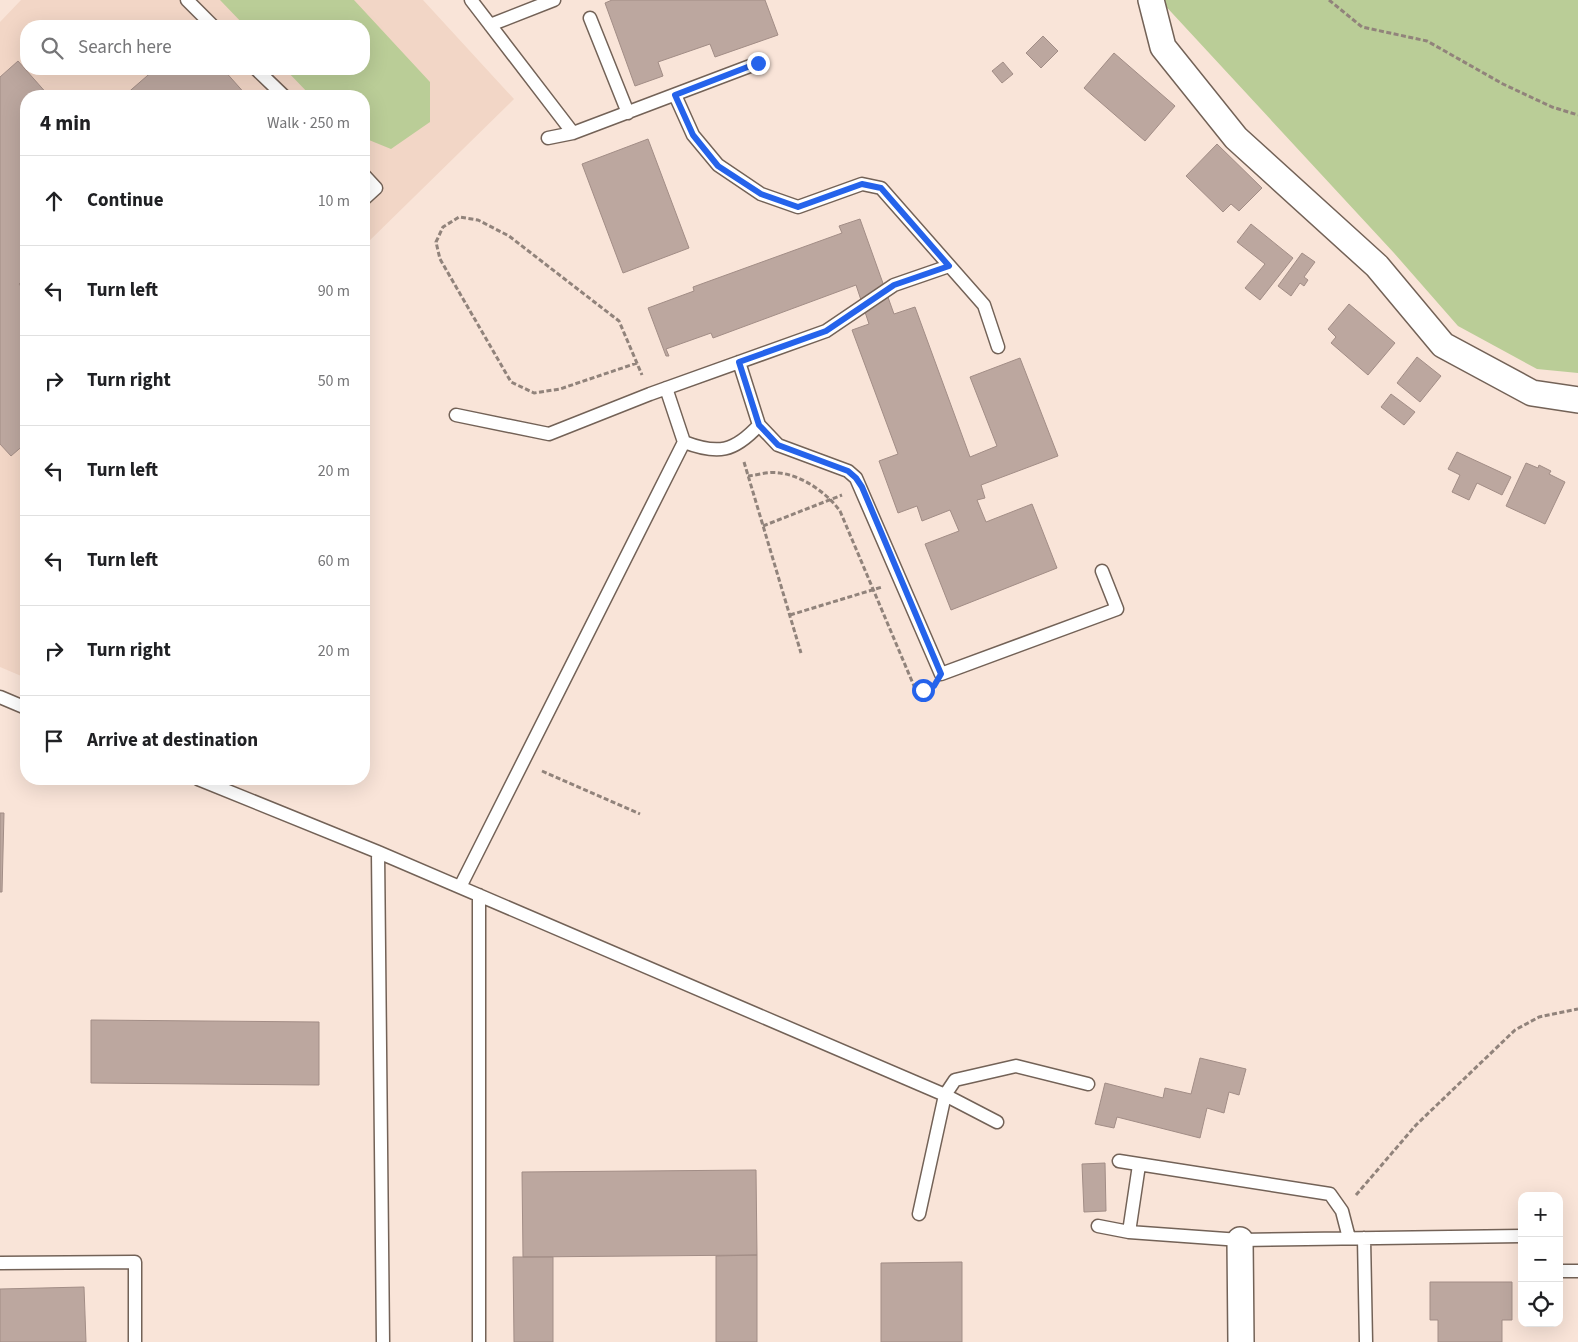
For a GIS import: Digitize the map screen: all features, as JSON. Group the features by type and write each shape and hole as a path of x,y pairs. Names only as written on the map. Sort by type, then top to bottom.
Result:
{"street":[{"path":"1151,0 1163,47 1236,138 1377,266 1443,345 1532,393 1578,400"},
{"path":"1240,1240 1242,1342"}],"lane":[{"path":"187,0 207,20"},
{"path":"470,0 573,134"},
{"path":"490,25 554,0"},
{"path":"590,18 628,113"},
{"path":"548,138 573,134 758,63"},
{"path":"262,75 278,90"},
{"path":"675,95 693,135 718,166 761,194 798,207 862,184 881,188 984,305 998,347"},
{"path":"370,182 376,188 370,194"},
{"path":"456,415 549,434 666,388 826,331 894,285 949,266"},
{"path":"739,362 759,425 778,445 848,471 862,487 941,674 1117,609 1102,571"},
{"path":"460,887 684,442 666,388"},
{"path":"684,442 705,450 725,450 744,442 759,425"},
{"path":"0,697 20,705"},
{"path":"213,785 378,852 945,1095 997,1122"},
{"path":"378,852 383,1342"},
{"path":"478,895 479,1342"},
{"path":"919,1214 945,1095 956,1080 1016,1066 1088,1084"},
{"path":"1119,1161 1330,1194 1342,1211 1349,1238"},
{"path":"1129,1232 1139,1165"},
{"path":"1098,1226 1129,1232 1240,1240 1518,1236"},
{"path":"1364,1238 1366,1342"},
{"path":"0,1263 135,1262 135,1342"},
{"path":"1563,1271 1578,1271"}],"path":[{"path":"1329,0 1362,27 1427,41 1503,84 1552,107 1578,115"},
{"path":"459,217 478,220 510,236 619,321 637,363 560,389 534,393 511,382 440,259 436,242 443,227 459,217"},
{"path":"738,444 801,653"},
{"path":"748,476 780,473 807,483 831,499 840,511 914,686 923,690 934,686 941,674"},
{"path":"763,526 862,487"},
{"path":"790,615 902,580"},
{"path":"523,763 640,814"},
{"path":"1342,1211 1416,1125 1515,1030 1539,1017 1578,1009"}],"shaded area":[{"path":"21,0 423,0 514,99 370,240 370,90 20,90 20,675 0,667 0,22"}],"green space":[{"path":"220,0 354,0 430,82 430,122 391,149 370,140 370,90 305,90 291,75 370,75 370,20 239,20"},
{"path":"1160,0 1578,0 1578,373 1537,369 1458,326 1394,253"}],"building":[{"path":"612,0 765,0 778,35 715,57 710,44 658,62 663,76 635,86 605,3"},
{"path":"1043,36 1058,51 1041,68 1026,53"},
{"path":"1114,53 1175,106 1145,141 1084,88"},
{"path":"18,61 20,63 20,75 30,75 44,90 20,90 20,448 11,456 0,444 0,77"},
{"path":"1003,62 1013,74 1002,83 992,71"},
{"path":"148,75 228,75 242,90 131,90"},
{"path":"648,139 689,248 623,273 582,164"},
{"path":"1217,144 1262,188 1239,211 1231,204 1223,212 1186,176"},
{"path":"860,219 894,314 915,307 970,457 997,446 970,377 1020,358 1058,456 981,485 985,498 977,500 986,522 1032,504 1057,568 951,610 925,544 959,531 950,510 922,521 917,506 898,513 879,461 898,454 852,330 869,324 856,285 713,338 711,333 666,349 669,356 666,356 648,308 694,291 693,287 842,233 839,226"},
{"path":"1251,224 1293,258 1260,300 1245,288 1265,264 1237,242"},
{"path":"1302,253 1315,262 1304,277 1308,280 1304,286 1300,283 1291,296 1278,286"},
{"path":"1349,304 1395,343 1368,375 1331,343 1336,337 1328,329"},
{"path":"1417,357 1441,376 1420,402 1397,383"},
{"path":"1391,394 1415,412 1404,425 1381,407"},
{"path":"1457,452 1511,477 1502,495 1477,483 1469,500 1452,492 1460,475 1448,469"},
{"path":"1526,463 1538,468 1539,465 1551,471 1549,474 1565,482 1545,524 1506,506"},
{"path":"0,813 4,813 2,892 0,892"},
{"path":"91,1020 319,1022 319,1085 91,1083"},
{"path":"1200,1058 1246,1069 1239,1095 1229,1092 1224,1113 1207,1108 1200,1138 1117,1117 1114,1128 1095,1124 1105,1083 1163,1098 1165,1088 1191,1094"},
{"path":"1105,1163 1106,1211 1084,1212 1082,1164"},
{"path":"756,1170 757,1255 523,1257 522,1172"},
{"path":"757,1255 757,1342 716,1342 716,1256"},
{"path":"513,1257 553,1257 553,1342 514,1342"},
{"path":"962,1262 962,1342 881,1342 881,1263"},
{"path":"1430,1282 1512,1282 1512,1320 1502,1320 1502,1342 1438,1342 1438,1320 1430,1320"},
{"path":"84,1287 86,1342 0,1342 0,1289"}],"route":[{"path":"758,63 675,95 693,135 718,166 761,194 798,207 862,184 881,188 949,266 894,285 826,331 739,362 759,425 778,445 848,471 862,487 941,674 934,686 923,690"}]}
